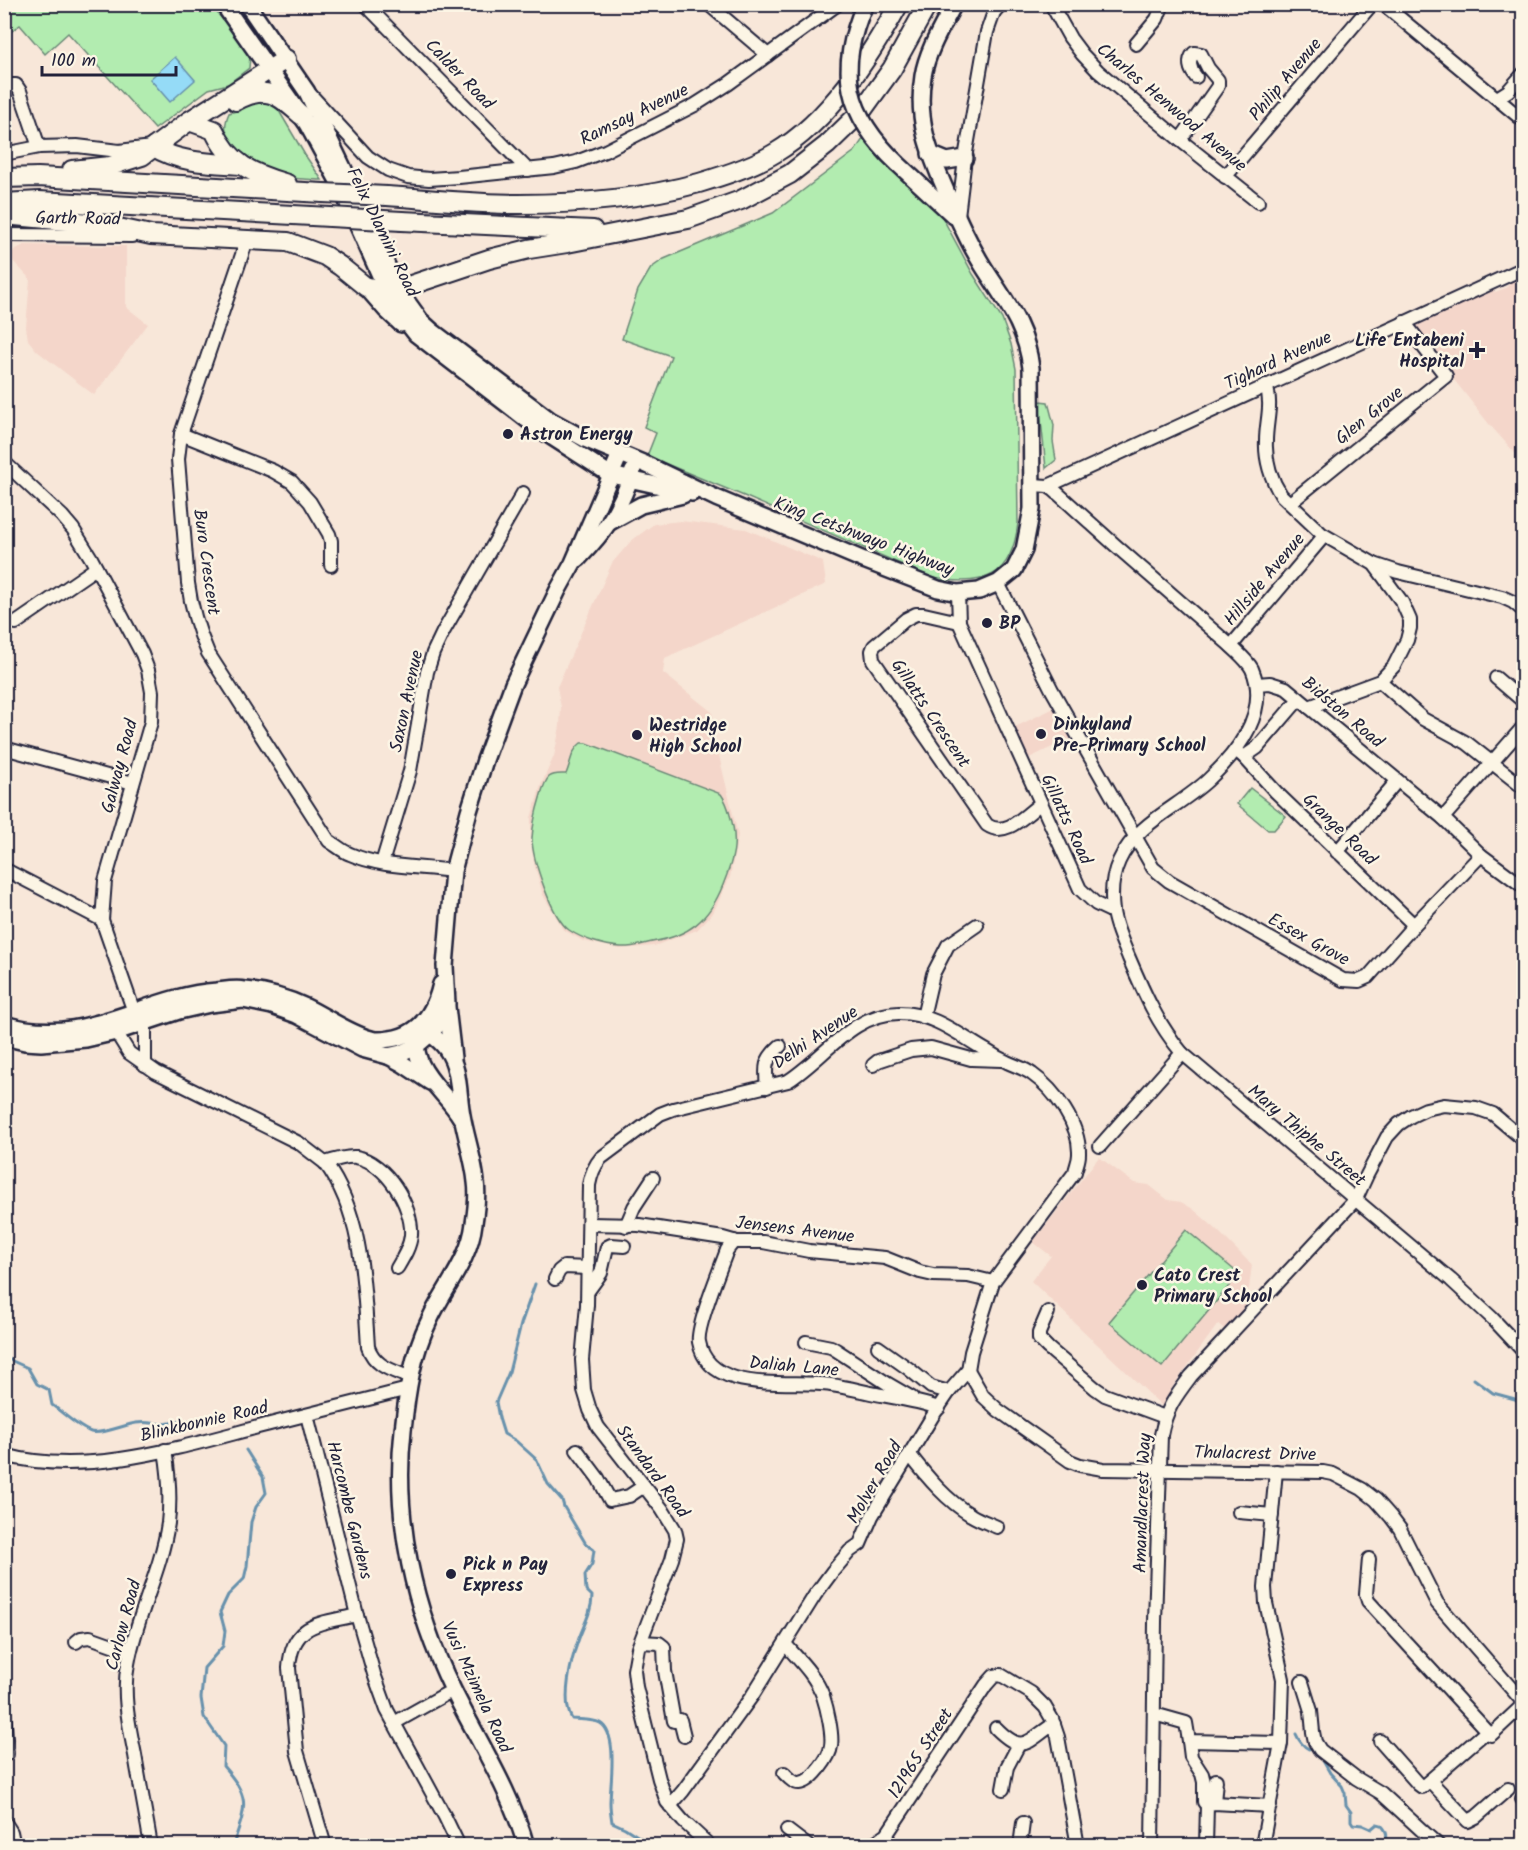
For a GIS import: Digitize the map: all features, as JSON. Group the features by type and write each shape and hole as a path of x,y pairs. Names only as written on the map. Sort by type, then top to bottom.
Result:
{"highway":[{"path":"886,29 895,4"},
{"path":"4,178 38,177 518,204 601,201 672,190 724,176 775,154 811,126 864,63 899,4"},
{"path":"4,215 100,224 151,236 288,242 325,256 366,287 392,288 529,249 688,219 741,200 790,174 827,145 861,112 892,69 928,4"},
{"path":"38,177 124,162 142,156 189,121 289,63"},
{"path":"271,74 251,92 221,110 214,122 214,130 219,141 241,165 265,178 318,192"},
{"path":"251,92 262,92 278,97 301,115"},
{"path":"189,121 214,130"},
{"path":"154,147 174,157 241,165"},
{"path":"4,203 39,201 557,230 627,231"}],"main road":[{"name":"Felix Dlamini Road","path":"224,4 301,115 338,181 392,288 432,331 550,420 637,461"},
{"name":"Felix Dlamini Road","path":"247,4 307,92 389,270 399,311 416,334 538,428 610,475 630,481"},
{"path":"865,4 853,36 849,68 854,102 861,120 870,135 897,164 958,220"},
{"path":"954,4 931,49 923,74 921,100 922,119 930,154 958,220"},
{"path":"930,154 947,161 965,158"},
{"name":"King Cetshwayo Highway","path":"637,461 716,498 938,589 958,593 979,591 998,583 1014,570 1024,550 1032,509 1041,486 1031,468 1031,368 1024,334 958,220"},
{"path":"366,287 392,316 416,334"},
{"path":"388,1056 401,1053 420,1035 440,1022 447,1004 445,966 453,871 485,760 513,684 573,563 620,454"},
{"path":"573,563 598,538 610,522 621,502 637,461"},
{"name":"King Cetshwayo Highway","path":"630,481 716,498"},
{"path":"610,522 641,505 692,493"},
{"path":"420,1035 437,1000 445,966"},
{"path":"4,1037 41,1043 86,1039 116,1032 184,996 243,989 279,997 305,1006 372,1040 420,1035 447,1049 454,1061"},
{"path":"4,1024 32,1030 62,1030 243,1000 297,1015 362,1049 388,1056 437,1087"},
{"name":"Vusi Mzimela Road","path":"447,1004 464,1124 477,1189 471,1240 423,1334 410,1384 403,1433 401,1477 403,1525 422,1610 437,1656 502,1785 519,1822 526,1845"},
{"name":"Vusi Mzimela Road","path":"420,1035 421,1064 464,1124"}],"street":[{"name":"Calder Road","path":"365,4 528,170"},
{"path":"708,4 768,55"},
{"name":"Ramsay Avenue","path":"307,92 368,157 388,170 408,177 429,179 481,176 554,167 576,162 605,151 694,105 728,84 838,4"},
{"path":"958,220 965,158 987,32 994,12 1001,4"},
{"name":"Charles Henwood Avenue","path":"1051,4 1082,54 1180,140 1258,202"},
{"path":"1136,44 1157,19 1163,4"},
{"name":"Philip Avenue","path":"1225,177 1372,4"},
{"path":"1383,4 1524,121"},
{"path":"1180,140 1218,86 1218,81 1198,52 1194,53 1190,60 1191,71 1196,77"},
{"path":"1497,98 1508,91 1524,73"},
{"path":"4,89 10,85 16,85 20,91 39,147"},
{"path":"4,154 39,147 77,146 119,151 154,147"},
{"name":"Garth Road","path":"4,235 151,236"},
{"name":"Buro Crescent","path":"247,240 182,434 178,459 188,583 195,617 208,653 329,841 348,853 382,863 453,871"},
{"name":"Tighard Avenue","path":"1041,486 1524,268"},
{"name":"Glen Grove","path":"1290,503 1446,375 1404,322"},
{"path":"1266,385 1270,401 1266,440 1267,460 1276,487 1324,536 1374,564 1502,597 1524,610"},
{"path":"182,434 273,471 292,482 310,502 329,534 331,565"},
{"name":"Galway Road","path":"4,462 73,529 142,654 148,670 152,692 151,722 105,881 102,920 139,1018 145,1065"},
{"path":"1041,486 1246,660 1257,684 1258,701 1256,714 1239,754"},
{"name":"Saxon Avenue","path":"382,863 410,771 427,672 433,653 523,493"},
{"name":"Hillside Avenue","path":"1231,646 1324,536"},
{"path":"1309,707 1380,681 1398,660 1407,640 1410,620 1402,602 1374,564"},
{"path":"16,624 96,568"},
{"name":"Essex Grove","path":"998,583 1052,690 1153,868 1169,881 1343,980 1352,982 1365,979 1481,855"},
{"name":"Gillatts Road","path":"958,593 957,617 959,622 1080,889 1096,903 1113,912"},
{"name":"Gillatts Crescent","path":"959,622 924,614 912,616 874,646 873,660 987,825 996,830 1008,828 1040,804"},
{"path":"1496,678 1524,702"},
{"path":"1380,681 1423,719 1467,743 1524,788"},
{"name":"Bidston Road","path":"1257,684 1270,683 1286,688 1443,818 1481,855 1524,887"},
{"path":"1113,912 1112,894 1119,861 1146,825 1190,795 1239,754 1257,748 1299,699"},
{"path":"1443,818 1524,726"},
{"path":"4,748 133,783"},
{"name":"Grange Road","path":"1239,754 1414,925"},
{"path":"1337,852 1397,781"},
{"path":"4,869 102,920"},
{"name":"Mary Thiphe Street","path":"1113,912 1125,949 1152,1010 1182,1053 1451,1280 1524,1352"},
{"path":"924,1017 933,974 948,945 977,925"},
{"name":"Delhi Avenue","path":"595,1165 607,1153 660,1114 788,1081 860,1023 899,1013 938,1022 962,1034 1002,1060 1031,1073 1047,1087 1070,1120 1077,1136 1078,1159"},
{"path":"116,1032 129,1053 145,1065 164,1077 299,1143 325,1164 344,1194 355,1228 368,1347 371,1356 377,1363 410,1384"},
{"path":"767,1087 765,1067 767,1060 780,1046"},
{"path":"873,1065 878,1061 911,1050 931,1048 971,1059 1002,1060"},
{"path":"1100,1146 1182,1053"},
{"name":"Amandlacrest Way","path":"1152,1845 1161,1435 1165,1417 1173,1399 1191,1376 1356,1199 1387,1137 1411,1116 1425,1109 1444,1105 1476,1108 1493,1114 1524,1140"},
{"path":"325,1164 356,1157 381,1168 389,1177 401,1196 411,1226 410,1242 397,1269"},
{"name":"Molver Road","path":"670,1806 752,1696 815,1595 850,1551 860,1544 872,1516 939,1408 968,1370 976,1335 993,1282 1068,1184 1075,1172 1078,1159"},
{"name":"Standard Road","path":"595,1165 589,1185 588,1291 582,1375 594,1420 671,1522 677,1539 672,1560 634,1663 636,1688 659,1779 670,1806 710,1845"},
{"path":"626,1226 634,1207 653,1178"},
{"name":"Jensens Avenue","path":"589,1224 639,1225 734,1241 763,1242 809,1251 885,1258 933,1275 968,1276 993,1282"},
{"name":"Daliah Lane","path":"734,1241 726,1250 703,1317 698,1340 706,1362 736,1378 760,1382 831,1385 902,1400 918,1401 939,1408"},
{"path":"588,1291 601,1273 607,1247 624,1246"},
{"path":"555,1279 564,1267 588,1268"},
{"path":"1048,1312 1039,1333 1039,1339 1044,1344 1105,1395 1165,1417"},
{"path":"806,1342 831,1347 918,1401"},
{"path":"878,1347 931,1387 949,1392"},
{"name":"Thulacrest Drive","path":"968,1370 983,1396 998,1410 1070,1461 1091,1468 1323,1472 1333,1474 1362,1489 1376,1500 1401,1528 1437,1603 1524,1704"},
{"name":"Blinkbonnie Road","path":"4,1455 75,1464 99,1462 165,1450 307,1415 410,1384"},
{"name":"Harcombe Gardens","path":"307,1415 357,1615 380,1694 459,1845"},
{"name":"Carlow Road","path":"151,1845 127,1714 125,1686 131,1649 158,1567 168,1526 170,1495 165,1450"},
{"path":"577,1450 598,1478 610,1500 629,1496 644,1486"},
{"path":"910,1455 923,1472 958,1506 997,1527"},
{"path":"1262,1845 1281,1743 1283,1679 1266,1603 1265,1587 1276,1471"},
{"path":"1239,1512 1272,1515"},
{"path":"1369,1559 1366,1594 1368,1601 1487,1731 1422,1787 1380,1742"},
{"path":"325,1845 296,1743 290,1657 294,1642 304,1631 314,1626 357,1615"},
{"path":"76,1642 81,1638 90,1637 131,1649"},
{"path":"641,1642 659,1643 664,1647 665,1671 674,1721 680,1720 684,1736"},
{"path":"784,1773 797,1783 811,1777 830,1754 832,1742 824,1699 818,1685 810,1672 785,1644"},
{"name":"121965 Street","path":"870,1845 887,1834 994,1676 1001,1675 1031,1693 1045,1707 1054,1724"},
{"path":"1302,1682 1311,1712 1313,1732 1320,1749 1356,1778 1381,1793 1439,1845"},
{"path":"394,1723 453,1690"},
{"path":"1491,1735 1524,1704"},
{"path":"4,1709 7,1754"},
{"path":"1154,1714 1186,1723 1191,1757 1202,1774 1204,1782 1204,1802 1270,1806"},
{"path":"996,1728 1006,1739 1019,1744 1027,1742 1054,1724 1078,1845"},
{"path":"1189,1742 1281,1743"},
{"path":"1003,1789 1007,1767 1019,1744"},
{"path":"1206,1845 1210,1804 1216,1780"},
{"path":"1430,1781 1468,1821 1508,1789"},
{"path":"4,1821 15,1845"},
{"path":"1020,1845 1023,1823"},
{"path":"787,1830 808,1845"}],"shaded area":[{"path":"24,245 126,246 126,307 148,324 94,395 37,351 28,340 26,327 30,279 11,256 14,250"},
{"name":"Life Entabeni Hospital","path":"1523,276 1523,462 1489,424 1413,328 1414,321 1490,287 1495,292 1506,288 1512,281"},
{"name":"Westridge High School","path":"681,521 746,529 823,562 826,584 665,658 663,673 712,712 716,743 738,835 730,877 713,913 697,930 654,946 620,949 583,941 564,930 543,895 534,863 531,818 541,785 554,756 560,726 561,707 557,687 612,563 631,541 654,524"},
{"name":"Dinkyland Pre-Primary School","path":"1054,708 1071,738 1025,760 1011,729"},
{"name":"Cato Crest Primary School","path":"1099,1157 1134,1183 1149,1185 1168,1200 1181,1202 1193,1209 1252,1265 1249,1288 1245,1294 1250,1304 1227,1331 1218,1324 1173,1386 1162,1406 1031,1281 1051,1256 1033,1242"}],"green space":[{"path":"4,5 211,5 250,56 249,68 228,84 209,89 155,129 68,33 45,54 20,25 5,36"},
{"path":"257,100 275,104 322,180 270,174 255,165 232,145 225,128 229,113 240,110"},
{"path":"863,139 883,161 915,187 941,215 973,274 1002,319 1011,344 1016,369 1018,523 1015,542 1002,567 992,575 981,579 967,581 933,578 647,456 656,433 644,427 671,356 622,339 638,290 651,268 664,259 773,213 855,151"},
{"path":"1039,401 1048,402 1054,425 1053,441 1056,460 1046,468"},
{"path":"581,743 587,743 721,794 724,799 733,825 732,859 723,885 711,908 687,931 636,946 614,946 594,942 574,933 556,914 535,860 533,828 546,781 553,775 566,774 573,753"},
{"path":"1250,788 1286,816 1274,830 1268,830 1237,804"},
{"path":"1186,1230 1239,1274 1162,1367 1109,1322"}],"water":[{"path":"175,57 195,80 170,102 150,79"}],"waterway":[{"path":"535,1284 521,1324 509,1372 496,1402 499,1418 504,1434 516,1441 537,1460 548,1484 562,1500 586,1544 594,1550 592,1564 585,1575 586,1590 592,1596 592,1602 575,1649 570,1670 567,1702 572,1719 600,1723 610,1737 612,1822 653,1846"},
{"path":"4,1359 28,1368 37,1384 49,1390 52,1405 76,1424 91,1432 106,1431 140,1422 164,1424 188,1421"},
{"path":"1474,1379 1493,1393 1515,1399 1524,1405"},
{"path":"234,1846 242,1819 244,1802 238,1786 223,1766 224,1746 204,1717 201,1698 204,1668 223,1646 225,1631 220,1612 228,1595 244,1579 251,1522 256,1507 266,1493 263,1477 246,1450"},
{"path":"1296,1734 1304,1746 1309,1749 1313,1747"},
{"path":"1322,1759 1330,1773 1342,1786 1353,1824 1371,1829 1377,1824 1381,1825 1387,1835 1384,1846"}],"place":[{"name":"Life Entabeni Hospital","path":"1477,350"},
{"name":"Astron Energy","path":"508,434"},
{"name":"BP","path":"987,623"},
{"name":"Dinkyland Pre-Primary School","path":"1041,734"},
{"name":"Westridge High School","path":"637,735"},
{"name":"Cato Crest Primary School","path":"1142,1285"},
{"name":"Pick n Pay Express","path":"451,1574"}]}
